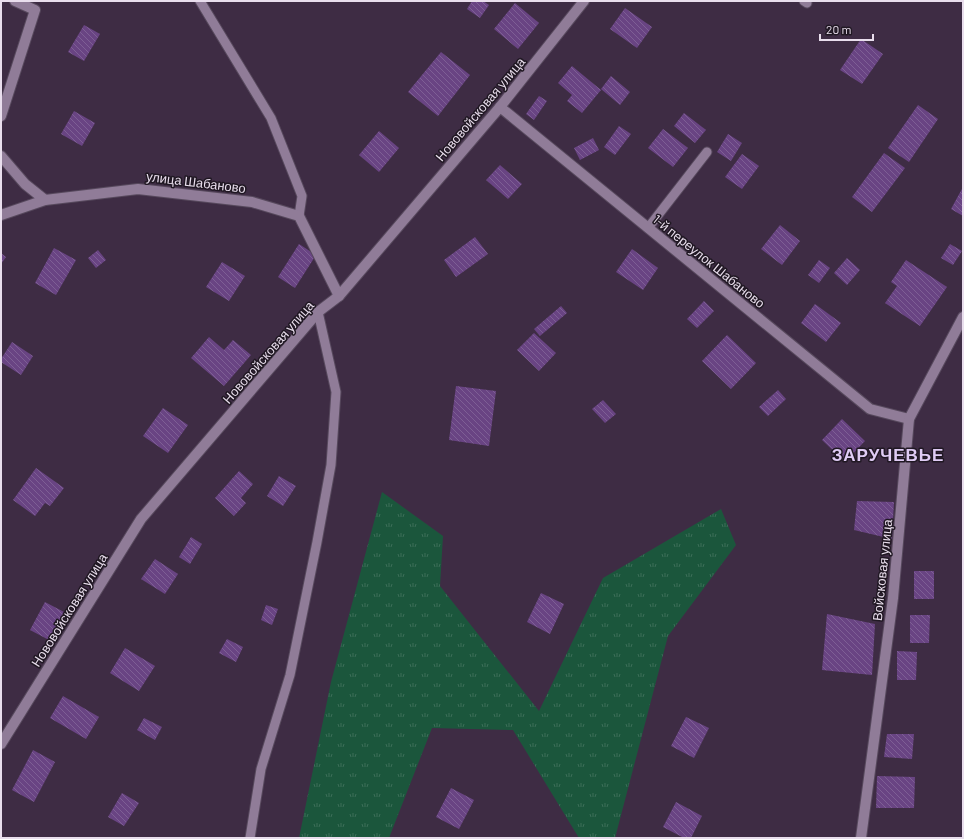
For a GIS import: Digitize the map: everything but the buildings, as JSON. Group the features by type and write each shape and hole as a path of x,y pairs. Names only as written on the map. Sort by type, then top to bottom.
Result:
{"street":[{"path":"1,116 35,10 15,1"},
{"name":"Нововойсковая улица","path":"1,744 140,519 318,312 339,296 500,108 584,1"},
{"name":"1-й переулок Шабаново","path":"500,108 870,409 909,419"},
{"path":"1,156 25,184 45,200"},
{"name":"улица Шабаново","path":"1,215 45,200 138,189 252,202 300,216"},
{"path":"300,216 339,296"},
{"name":"Войсковая улица","path":"861,838 893,598 909,419 963,317"}],"lane":[{"path":"200,1 271,118 302,196 300,216"},
{"path":"648,228 707,152"},
{"path":"250,838 262,769 290,675 331,465 336,392 318,312"}],"green space":[{"path":"382,492 443,536 440,586 539,711 603,578 721,509 736,545 668,636 615,838 579,838 513,730 432,728 389,838 299,838 331,682"}],"district":[{"name":"ЗАРУЧЕВЬЕ","path":"888,454"}]}
